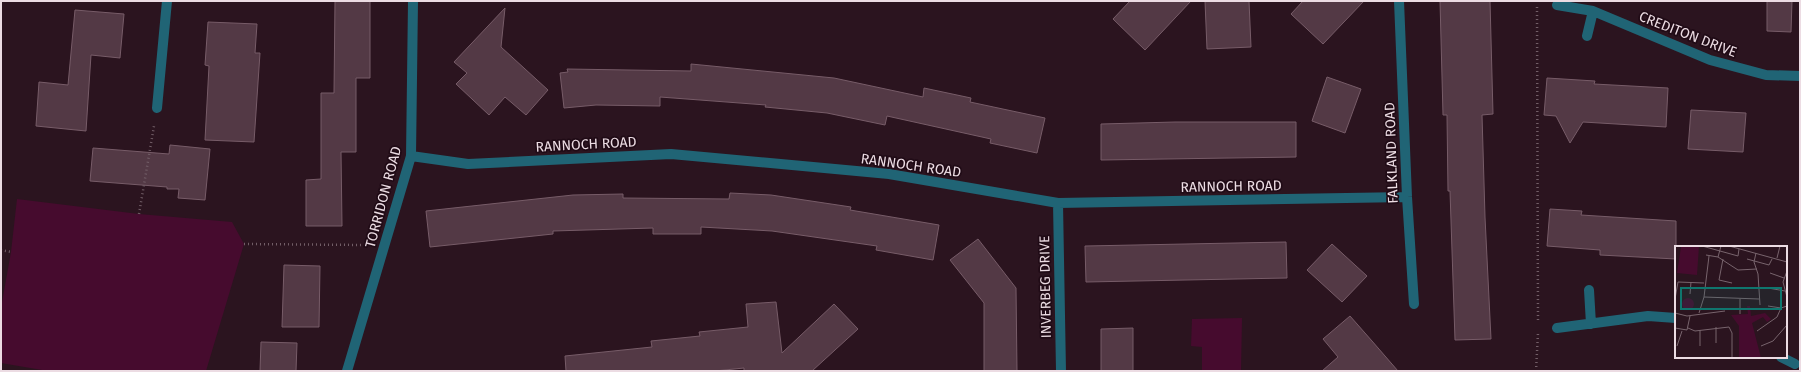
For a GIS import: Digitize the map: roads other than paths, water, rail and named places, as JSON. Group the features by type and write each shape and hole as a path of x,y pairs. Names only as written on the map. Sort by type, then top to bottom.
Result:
{"street":[{"path":"157,108 167,1"},
{"name":"TORRIDON ROAD","path":"346,371 411,156 413,1"},
{"name":"FALKLAND ROAD","path":"1400,1 1407,197 1414,304"},
{"name":"CREDITON DRIVE","path":"1557,5 1593,11 1710,60 1766,75 1800,76"},
{"path":"1588,36 1593,11"},
{"name":"RANNOCH ROAD","path":"411,156 468,164 671,154 889,174 1058,202 1407,197"},
{"name":"INVERBEG DRIVE","path":"1058,202 1061,371"},
{"path":"1589,290 1592,324"},
{"path":"1557,328 1648,316 1675,318"},
{"path":"1784,358 1796,365"}]}
